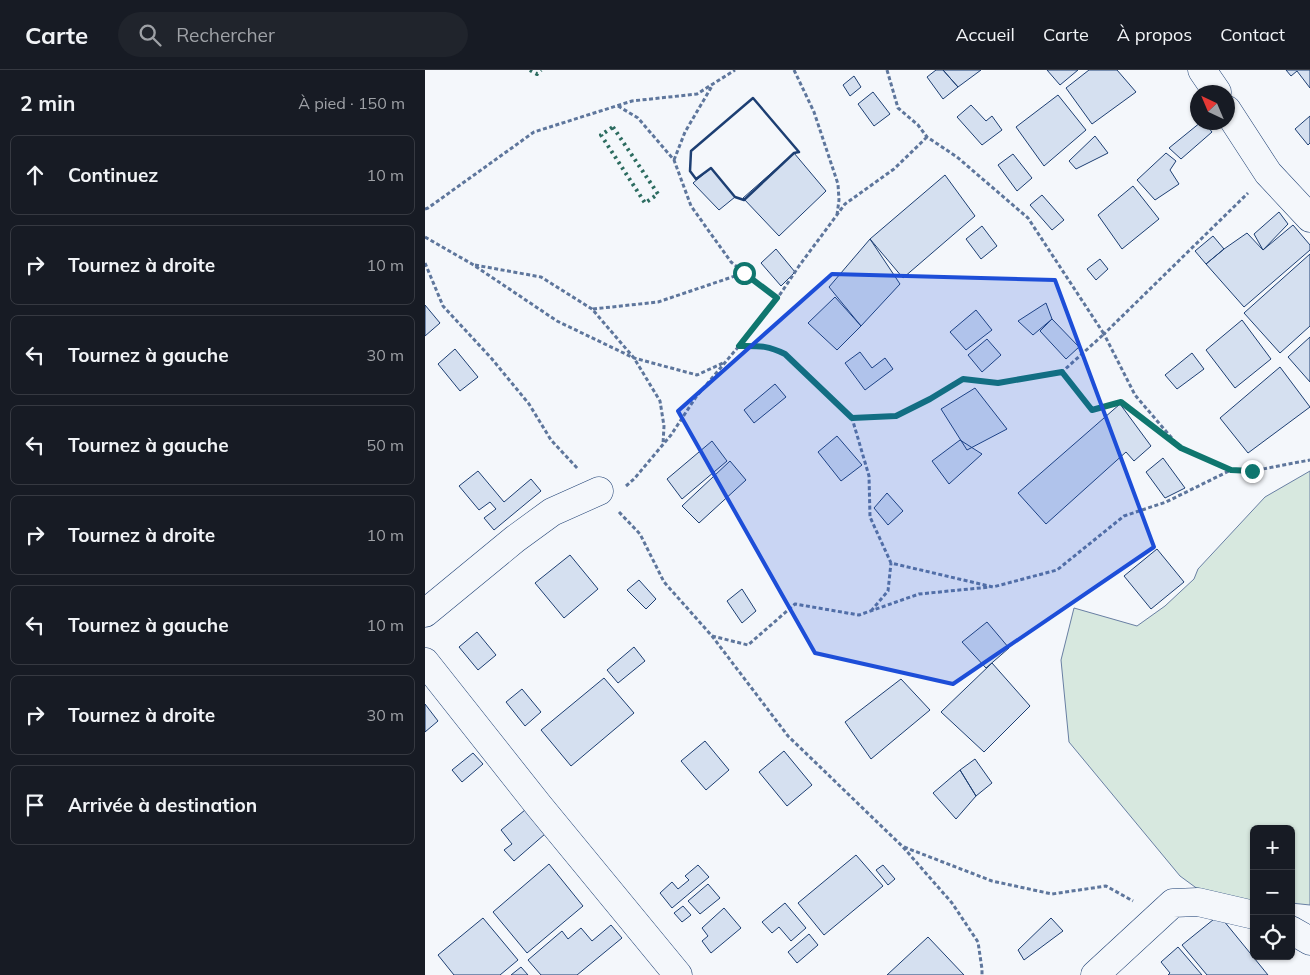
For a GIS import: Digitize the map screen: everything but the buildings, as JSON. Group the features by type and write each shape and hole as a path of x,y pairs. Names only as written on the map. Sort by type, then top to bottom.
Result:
{"street":[{"path":"1202,70 1212,85"},
{"path":"1235,122 1268,173 1310,218"},
{"path":"425,613 515,539 552,512 599,491"},
{"path":"425,662 539,806 678,975"},
{"path":"1095,975 1173,903 1199,902 1250,914"},
{"path":"1295,932 1310,941"}],"path":[{"path":"425,209 534,132 632,101 697,94 735,70"},
{"path":"794,70 814,112 839,184 837,216"},
{"path":"887,70 898,108 918,125 927,138 957,157 1028,218 1104,334 1135,395 1181,448"},
{"path":"674,160 685,132 714,84"},
{"path":"618,105 638,118 674,160 691,206 731,262 777,298"},
{"path":"599,491 627,486 663,444 696,397 777,298 845,204 894,169 927,138"},
{"path":"852,418 896,416 930,399 963,379 998,383 1062,372 1104,334 1268,173"},
{"path":"425,237 472,264 557,321 634,358 697,375 725,362"},
{"path":"425,263 443,306 492,359 529,404 551,440 640,534 664,582 712,636 789,736 903,847 952,903 977,942 982,969 981,975"},
{"path":"472,264 541,277 592,309 634,358 660,401 664,426 663,444"},
{"path":"592,309 658,302 744,273"},
{"path":"739,346 761,346 785,354 852,418 869,476 870,517 891,563 888,591 870,611"},
{"path":"1062,372 1092,410 1121,402 1181,448 1231,470 1252,471 1310,460"},
{"path":"712,636 748,645 795,604 859,616 919,594 993,587 1057,570 1124,516 1166,502 1231,470"},
{"path":"891,563 993,587"},
{"path":"903,847 992,881 1052,894 1106,886"}],"highlighted area":[{"path":"832,274 1055,280 1154,547 953,684 815,653 678,411"}],"shaded area":[{"path":"1310,471 1310,905 1295,903 1295,825 1250,825 1250,901 1210,898 1180,876 1069,742 1061,660 1074,608 1137,626 1165,606 1194,579 1198,569 1265,497"}],"hedge":[{"path":"530,70 537,74 541,70"},
{"path":"613,127 658,194 645,203 601,135 613,127"}],"wall":[{"path":"753,98 799,152 794,153 744,200 735,197 711,168 696,179 690,171 691,151 753,98"}],"route":[{"path":"744,273 777,298 739,346 761,346 785,354 852,418 896,416 930,399 963,379 998,383 1062,372 1092,410 1121,402 1181,448 1231,470 1252,471"}]}
